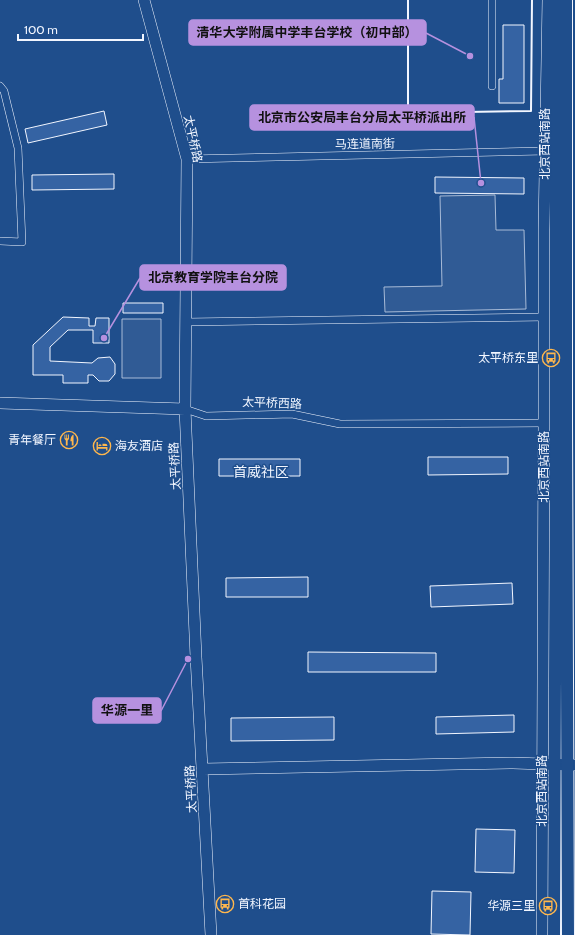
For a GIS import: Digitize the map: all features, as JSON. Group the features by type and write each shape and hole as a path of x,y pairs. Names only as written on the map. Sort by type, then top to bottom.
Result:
{"main road":[{"name":"北京西站南路","path":"554,935 548,764 556,422 556,0"},
{"name":"北京西站南路","path":"566,0 566,408 571,765 568,935"}],"street":[{"name":"太平桥路","path":"144,0 187,159 185,409 211,935"},
{"path":"492,0 492,86"},
{"name":"北京西站南路","path":"542,935 548,764 544,423 544,230 548,0"},
{"path":"0,86 4,91 18,148 22,242 0,241"},
{"name":"马连道南街","path":"187,159 545,151"},
{"path":"186,322 545,317"},
{"name":"太平桥西路","path":"0,403 185,409 206,416 292,414 340,424 544,423"},
{"path":"203,769 513,763 571,765"}],"shaded area":[{"path":"495,195 496,230 524,230 526,309 385,312 384,287 442,286 440,196"},
{"path":"122,319 161,319 161,378 122,378"}],"building":[{"path":"503,25 524,25 524,103 499,103 499,79 503,79"},
{"path":"104,111 107,125 28,143 25,129"},
{"path":"114,174 114,189 32,190 32,175"},
{"path":"435,177 524,178 524,194 435,193"},
{"path":"123,303 163,303 163,313 123,313"},
{"path":"63,317 89,318 89,326 95,326 96,318 109,318 109,343 93,343 93,330 68,330 50,347 50,361 92,363 98,358 110,357 115,364 115,374 109,381 99,381 93,375 88,375 88,383 63,383 63,375 33,375 33,345"},
{"path":"428,457 508,457 508,474 428,475"},
{"path":"219,459 300,459 300,476 219,476"},
{"path":"308,577 308,597 226,597 226,578"},
{"path":"512,583 513,604 431,607 430,586"},
{"path":"308,652 436,653 436,672 308,672"},
{"path":"514,715 514,732 436,734 436,717"},
{"path":"334,717 334,740 231,741 231,718"},
{"path":"476,829 515,830 514,873 475,872"},
{"path":"432,891 471,892 470,935 431,934"}],"wall":[{"path":"408,0 408,113 531,111 532,0"}],"place":[{"name":"清华大学附属中学丰台学校（初中部）","path":"470,56"},
{"name":"北京市公安局丰台分局太平桥派出所","path":"481,183"},
{"name":"北京教育学院丰台分院","path":"104,338"},
{"name":"太平桥东里","path":"551,358"},
{"name":"青年餐厅","path":"69,440"},
{"name":"海友酒店","path":"102,446"},
{"name":"华源一里","path":"188,659"},
{"name":"首科花园","path":"225,904"},
{"name":"华源三里","path":"548,906"}],"district":[{"name":"首威社区","path":"261,472"}]}
